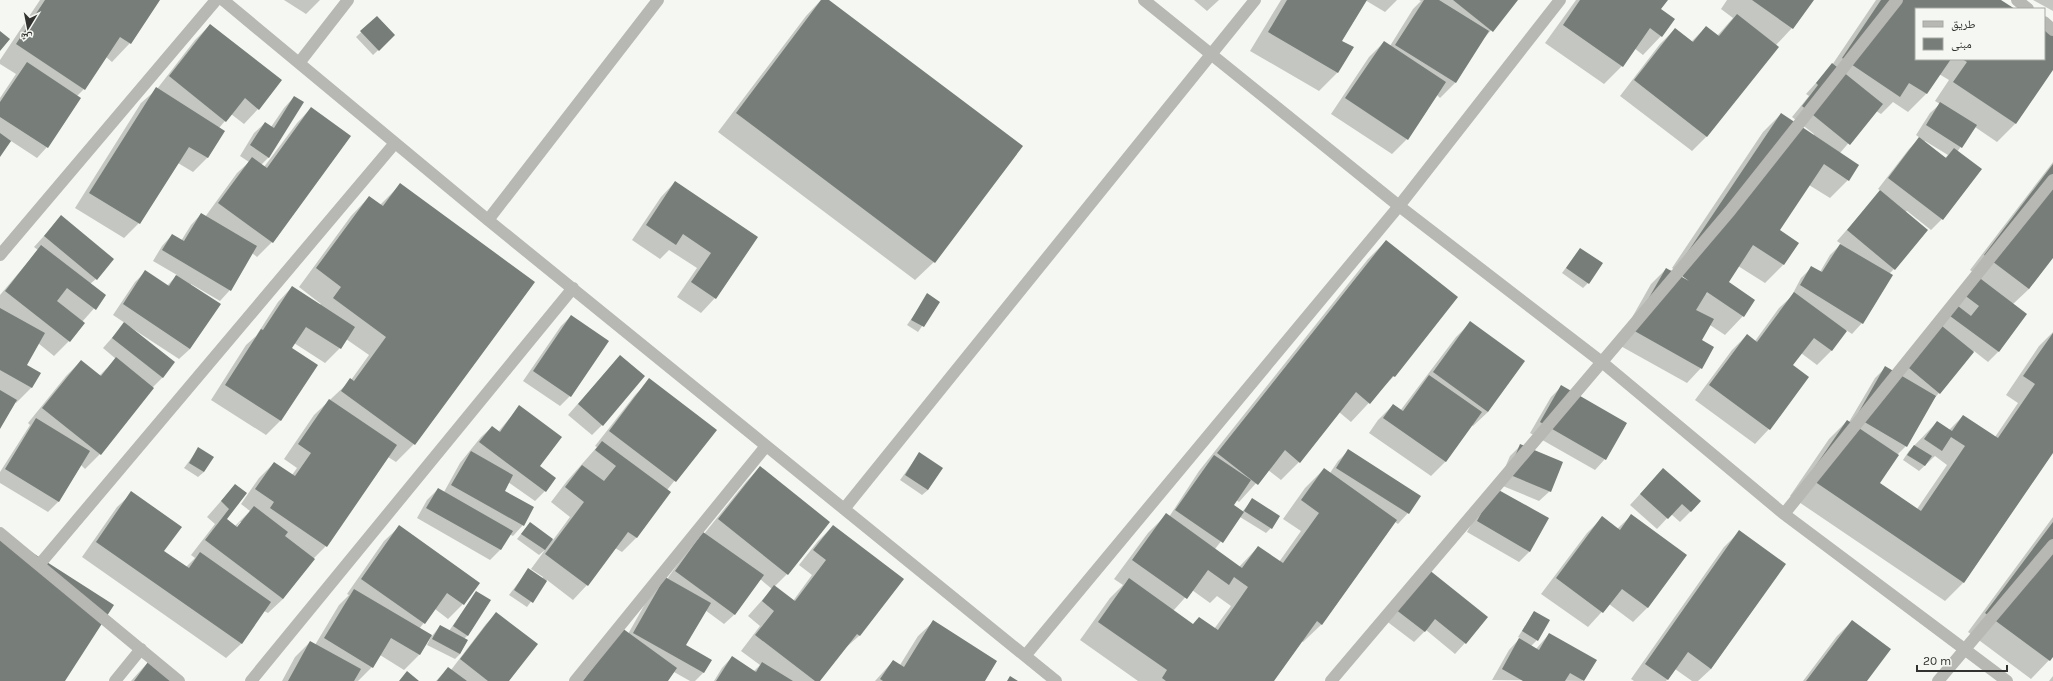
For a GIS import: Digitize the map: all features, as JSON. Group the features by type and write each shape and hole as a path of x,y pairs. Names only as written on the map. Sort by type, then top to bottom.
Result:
{"street":[{"path":"0,256 216,0"},
{"path":"223,0 488,220 1056,681"},
{"path":"298,63 348,0"},
{"path":"488,220 658,0"},
{"path":"1144,0 1399,206 1603,363 1784,514 2007,681"},
{"path":"844,509 1255,0"},
{"path":"1025,656 1399,206 1560,0"},
{"path":"1331,681 1603,363 1730,211 1897,0"},
{"path":"2017,0 2027,8"},
{"path":"2045,23 2053,30"},
{"path":"39,565 395,143"},
{"path":"1784,514 2053,180"},
{"path":"250,681 573,288"},
{"path":"576,681 766,446"},
{"path":"0,533 180,681"},
{"path":"1938,681 2053,545"},
{"path":"115,681 141,649"}],"building":[{"path":"45,0 160,0 131,44 120,37 85,90 16,44"},
{"path":"821,0 829,0 1023,146 935,263 736,113"},
{"path":"1287,0 1367,0 1342,41 1354,47 1338,73 1268,32"},
{"path":"1424,0 1439,0 1489,31 1456,83 1395,45"},
{"path":"1453,0 1518,0 1493,32"},
{"path":"1580,0 1668,0 1661,9 1675,19 1662,37 1650,28 1623,67 1563,25"},
{"path":"1752,0 1814,0 1793,29"},
{"path":"1881,0 2001,0 2013,8 1915,8 1915,60 1950,60 1927,94 1909,83 1900,97 1842,58"},
{"path":"1737,14 1779,47 1707,137 1634,80 1675,28 1693,42 1706,26 1719,36"},
{"path":"377,16 395,35 379,51 360,31"},
{"path":"210,24 282,80 259,110 245,98 226,122 169,76"},
{"path":"2045,29 2053,34 2053,70 2016,124 1953,82 1967,62 1964,60 2045,60"},
{"path":"0,31 10,39 0,51"},
{"path":"1384,41 1446,82 1408,140 1345,98"},
{"path":"27,62 81,98 48,148 0,117 0,102"},
{"path":"1832,63 1883,104 1850,145 1802,106 1818,85 1816,83"},
{"path":"156,87 225,131 208,158 189,147 140,224 89,193"},
{"path":"294,96 304,102 269,158 250,145 265,122 274,128"},
{"path":"1940,102 1977,125 1962,148 1926,125"},
{"path":"311,107 351,136 273,243 218,203 252,157 267,168"},
{"path":"1781,113 1859,165 1849,181 1824,164 1780,230 1799,243 1784,265 1753,245 1729,282 1755,300 1744,317 1707,292 1696,310 1714,319 1702,340 1714,347 1702,369 1631,329 1666,268 1689,281 1675,271"},
{"path":"0,133 11,141 0,157"},
{"path":"1919,137 1946,158 1954,148 1982,169 1943,220 1888,178"},
{"path":"2053,164 2053,258 2029,289 1984,255"},
{"path":"675,181 758,237 716,299 691,282 711,253 683,234 676,245 646,225"},
{"path":"400,183 535,282 415,445 341,391 350,378 354,381 386,337 333,298 341,287 316,268 369,196 383,206"},
{"path":"1880,190 1928,230 1895,270 1847,230"},
{"path":"201,213 257,246 231,291 162,250 172,234 184,241"},
{"path":"61,215 114,259 97,280 44,236"},
{"path":"1386,240 1458,297 1395,377 1393,376 1370,404 1356,392 1300,463 1285,450 1258,485 1217,453"},
{"path":"1840,244 1893,275 1863,324 1800,285 1811,266 1822,272"},
{"path":"41,245 106,295 96,310 67,288 57,301 85,323 70,342 5,291"},
{"path":"1580,248 1603,263 1589,284 1566,268"},
{"path":"145,270 169,286 176,275 221,304 190,349 123,304"},
{"path":"1977,276 2027,314 1999,352 1950,316 1958,306 1971,316 1979,306 1963,294"},
{"path":"292,286 355,327 341,349 306,327 292,348 318,365 281,421 225,385 261,329 263,330"},
{"path":"1794,292 1847,331 1832,351 1814,338 1793,365 1809,377 1770,430 1709,385 1747,334 1757,342"},
{"path":"927,293 940,302 924,327 911,320"},
{"path":"0,308 45,333 27,365 41,373 32,388 0,370"},
{"path":"571,315 609,341 571,397 533,371"},
{"path":"1470,321 1525,361 1488,412 1433,372"},
{"path":"124,322 175,362 163,378 112,338"},
{"path":"1937,322 1974,352 1940,394 1903,363"},
{"path":"2053,333 2053,453 1964,583 1808,477 1847,420 1899,455 1880,483 1921,511 1965,446 1951,437 1942,451 1924,439 1937,421 1952,431 1963,415 1998,438 2035,384 2023,376"},
{"path":"620,355 645,376 603,426 578,404"},
{"path":"116,357 154,388 101,455 42,408 81,360 101,376"},
{"path":"1885,366 1936,396 1907,447 1856,417"},
{"path":"1429,375 1482,412 1446,462 1383,418 1393,404 1403,411"},
{"path":"649,378 717,430 676,482 609,431"},
{"path":"1561,385 1627,423 1606,460 1540,422"},
{"path":"0,390 17,400 0,429"},
{"path":"329,399 397,445 327,547 270,508 274,502 255,489 274,462 295,476 311,453 298,444"},
{"path":"519,405 562,437 540,466 556,478 546,492 479,442 492,426 500,432"},
{"path":"36,418 90,451 59,502 5,469"},
{"path":"602,441 671,492 637,538 628,532 588,586 545,554 584,502 565,487 582,465 604,481 616,466 595,450"},
{"path":"1520,444 1563,462 1551,492 1508,474"},
{"path":"1914,445 1932,456 1925,466 1907,455"},
{"path":"198,447 214,457 204,472 189,463"},
{"path":"1348,449 1421,496 1409,514 1336,468"},
{"path":"471,451 513,475 505,491 534,507 524,526 451,485"},
{"path":"919,452 943,468 928,490 905,475"},
{"path":"1214,455 1251,480 1234,505 1244,512 1223,543 1175,510"},
{"path":"760,466 830,522 788,575 718,519"},
{"path":"1324,468 1397,520 1322,625 1317,621 1274,681 1166,681 1162,678 1167,670 1098,622 1129,578 1193,624 1199,617 1218,630 1248,587 1234,577 1229,585 1208,570 1187,599 1132,560 1166,513 1242,568 1258,546 1283,563 1319,513 1301,500"},
{"path":"1663,468 1701,501 1691,512 1682,504 1668,519 1640,494"},
{"path":"235,484 247,493 227,519 237,527 254,506 288,532 285,536 315,559 283,599 205,540 229,509 221,501"},
{"path":"438,488 513,531 501,550 426,508"},
{"path":"1495,488 1549,518 1530,552 1477,521"},
{"path":"131,491 182,527 164,551 189,568 200,552 271,602 242,644 96,542"},
{"path":"1252,498 1280,516 1272,529 1244,511"},
{"path":"1631,514 1687,555 1648,608 1622,589 1603,613 1556,578 1602,516 1620,530"},
{"path":"530,522 553,539 545,550 521,534"},
{"path":"2053,522 2053,657 2050,661 1985,613"},
{"path":"399,525 480,583 464,605 447,593 425,624 361,579"},
{"path":"833,525 904,579 860,636 857,634 820,681 815,681 755,635 774,611 762,601 774,585 795,601 826,560 813,550"},
{"path":"1739,530 1786,564 1711,669 1688,652 1668,680 1645,664"},
{"path":"0,532 114,605 65,681 0,681"},
{"path":"703,532 764,575 735,615 675,571"},
{"path":"528,568 547,581 533,603 514,590"},
{"path":"1428,569 1488,617 1466,644 1435,619 1425,632 1395,609"},
{"path":"665,577 711,603 686,645 712,660 704,673 633,633"},
{"path":"354,589 432,635 420,655 391,638 373,668 324,638"},
{"path":"476,591 491,600 468,636 453,626"},
{"path":"1534,611 1550,620 1538,641 1522,631"},
{"path":"496,612 538,644 509,681 488,681 460,659"},
{"path":"933,620 997,661 985,681 883,681 880,679 893,660 904,667"},
{"path":"1852,620 1891,649 1867,681 1806,681"},
{"path":"440,625 468,640 460,654 432,639"},
{"path":"622,628 677,668 668,681 583,681"},
{"path":"1549,633 1597,660 1584,681 1570,673 1565,681 1523,681 1502,669 1519,638 1539,650"},
{"path":"310,641 361,669 354,681 288,681"},
{"path":"732,656 756,672 762,662 793,681 716,681"},
{"path":"151,658 182,681 134,681"},
{"path":"448,667 467,681 437,681"},
{"path":"407,671 419,681 399,681"},
{"path":"1010,676 1018,681 1007,681"}]}
